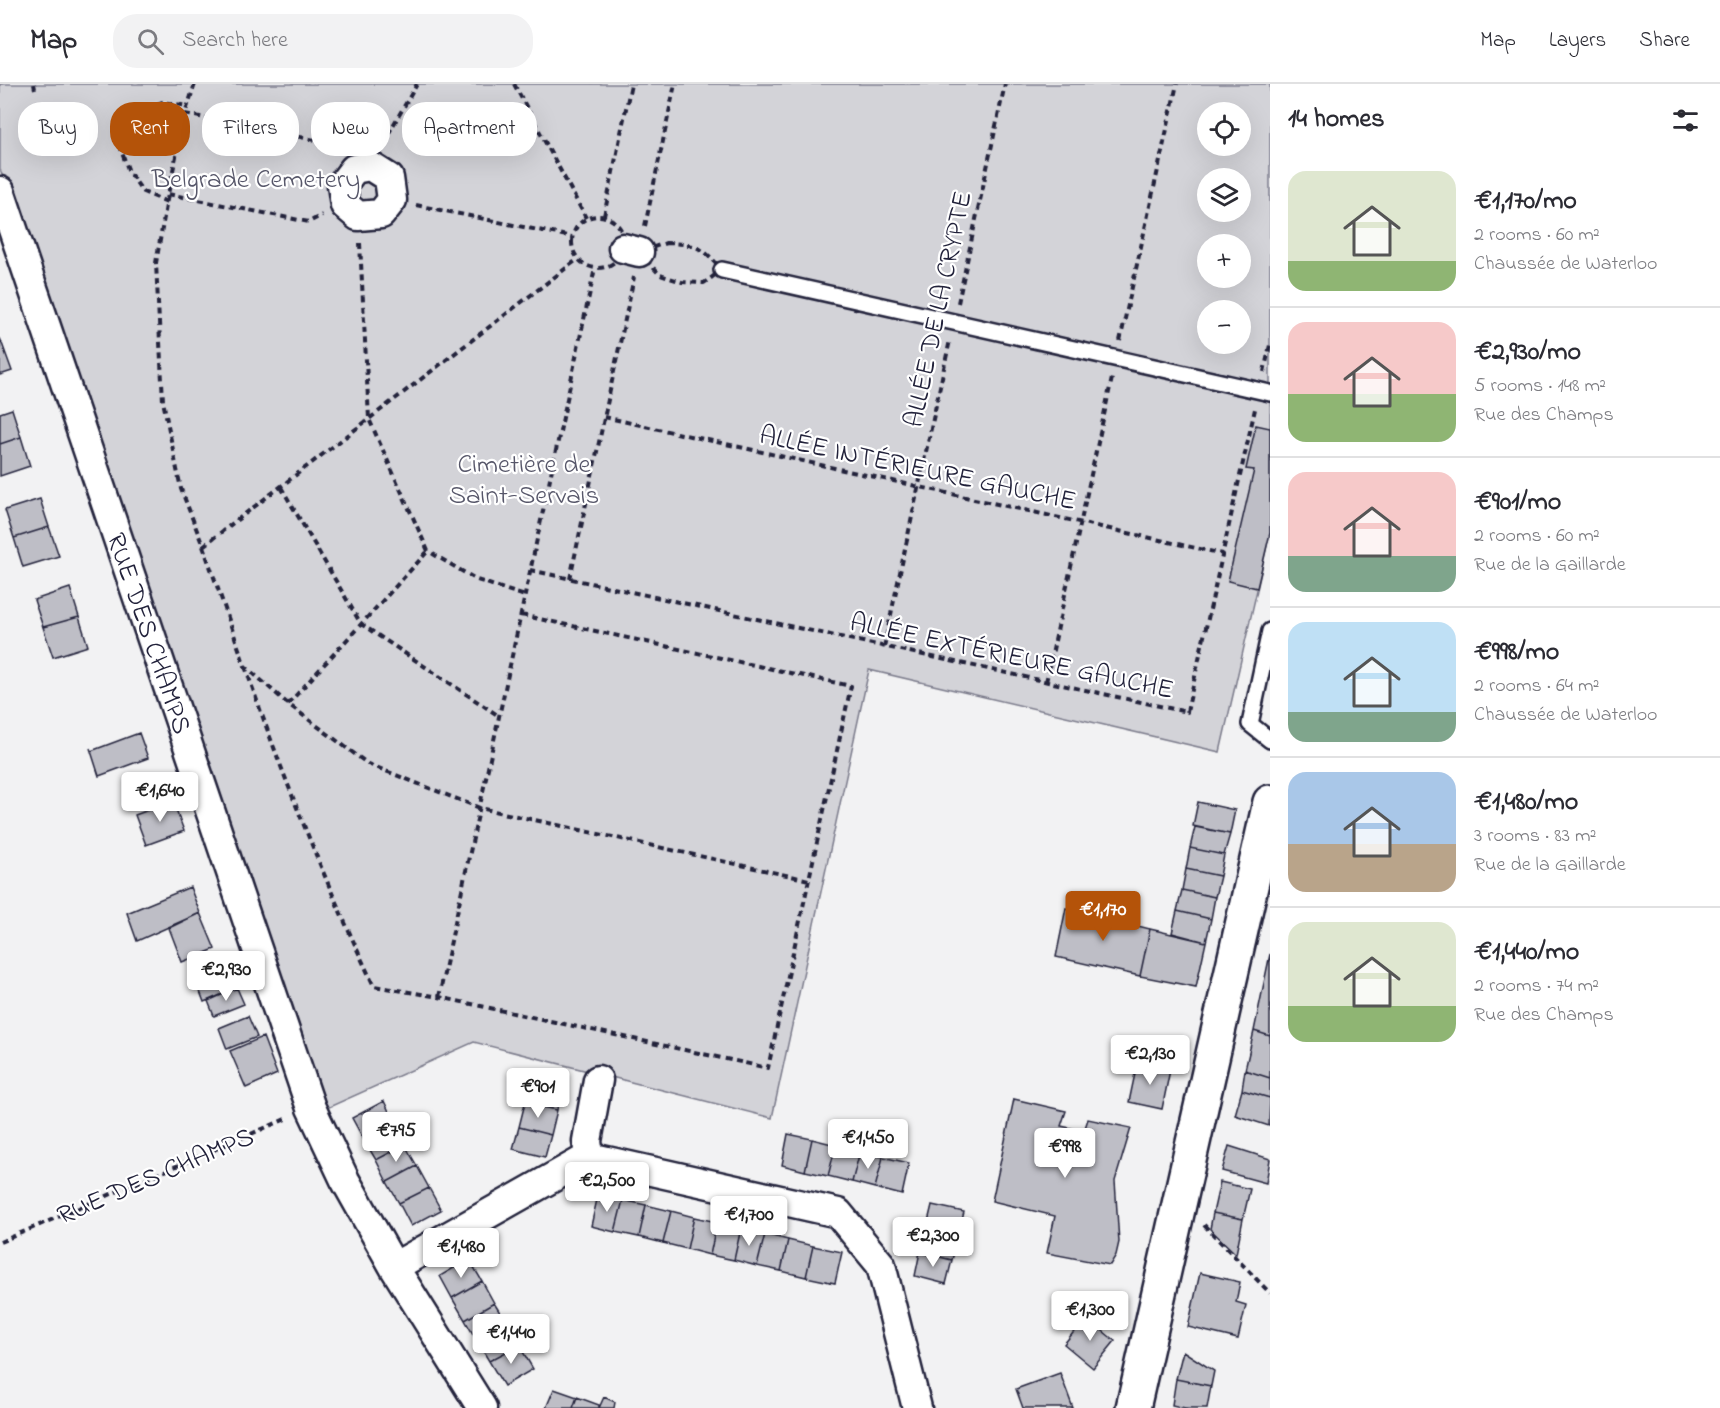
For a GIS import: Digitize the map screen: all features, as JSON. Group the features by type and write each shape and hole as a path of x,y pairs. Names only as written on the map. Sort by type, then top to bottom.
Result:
{"main road":[{"path":"1133,1408 1270,802"}],"street":[{"path":"362,167 389,178 392,200 381,214 352,211 342,185 362,167"},
{"name":"RUE DES CHAMPS","path":"0,191 311,1108 345,1180 394,1267 482,1408"},
{"path":"589,1157 587,1141 598,1080"},
{"path":"394,1267 589,1157 838,1213 881,1265 917,1408"}],"lane":[{"path":"722,270 1265,392"},
{"path":"1270,631 1250,724 1270,740"}],"path":[{"path":"189,102 195,84"},
{"path":"190,115 325,142 362,167 417,84"},
{"path":"514,84 586,218"},
{"path":"604,216 631,84"},
{"path":"570,579 637,251 675,84"},
{"name":"ALLÉE DE LA CRYPTE","path":"884,647 1005,84"},
{"path":"1046,682 1177,84"},
{"path":"123,156 129,172 143,192 167,202"},
{"path":"176,156 156,263 163,401 181,489 261,715 336,905 374,986 439,997 768,1068 850,686 521,615"},
{"path":"168,194 309,222 352,211 369,419 428,551 477,580 525,596"},
{"path":"392,200 572,237"},
{"path":"666,243 689,243 709,254 722,270 704,283 682,282 660,275 637,251 666,243"},
{"path":"203,546 578,259"},
{"path":"439,997 595,268"},
{"name":"ALLÉE EXTÉRIEURE GAUCHE","path":"530,570 1187,712 1223,554 1265,392 1270,345"},
{"name":"ALLÉE INTÉRIEURE GAUCHE","path":"604,417 1223,554"},
{"path":"281,487 361,624 499,716"},
{"path":"288,704 428,551"},
{"path":"245,666 288,704 368,764 480,808 809,880"},
{"name":"RUE DES CHAMPS","path":"0,1242 311,1108"},
{"path":"1180,1200 1270,1293"}],"green space":[{"name":"Cimetière de Saint-Servais","path":"0,84 1270,84 1270,533 1220,752 869,670 772,1118 474,1042 327,1108 66,367 0,169"}],"building":[{"path":"0,338 12,371 0,375"},
{"path":"12,409 21,437 0,444 0,413"},
{"path":"1256,425 1270,428 1270,533 1257,588 1228,581 1254,470 1246,469"},
{"path":"21,437 30,466 0,476 0,444"},
{"path":"40,499 49,527 14,538 5,510"},
{"path":"49,527 59,556 23,567 14,538"},
{"path":"70,588 79,617 43,627 34,600"},
{"path":"79,617 88,646 53,657 43,627"},
{"path":"139,733 148,758 99,776 90,748 91,751"},
{"path":"173,801 184,831 146,845 135,815"},
{"path":"1198,802 1235,810 1230,834 1193,826"},
{"path":"1195,827 1230,834 1224,855 1190,848"},
{"path":"1190,848 1224,855 1220,876 1186,869"},
{"path":"1186,869 1220,876 1215,897 1182,890"},
{"path":"190,887 200,913 137,941 127,913"},
{"path":"1182,890 1215,897 1211,919 1177,911"},
{"path":"1066,908 1150,929 1140,976 1056,957"},
{"path":"1177,911 1211,919 1206,942 1172,933"},
{"path":"200,913 215,949 182,962 169,928"},
{"path":"1150,929 1206,942 1196,987 1140,976"},
{"path":"1270,954 1270,1036 1254,1031"},
{"path":"229,968 237,988 204,1002 196,981"},
{"path":"237,988 244,1004 214,1016 208,1001"},
{"path":"248,1016 257,1037 227,1049 219,1028"},
{"path":"1254,1031 1270,1036 1270,1078 1245,1070"},
{"path":"263,1037 277,1074 246,1088 230,1051"},
{"path":"1137,1064 1170,1070 1162,1109 1129,1102"},
{"path":"1245,1070 1270,1078 1270,1098 1242,1090"},
{"path":"530,1079 561,1086 557,1110 525,1103"},
{"path":"1242,1090 1270,1098 1269,1126 1235,1115"},
{"path":"1014,1099 1066,1111 1061,1126 1084,1131 1088,1119 1131,1128 1115,1181 1119,1242 1116,1255 1110,1265 1047,1253 1055,1216 992,1201"},
{"path":"384,1101 395,1124 364,1140 352,1118"},
{"path":"525,1103 557,1110 551,1135 519,1127"},
{"path":"394,1125 405,1145 376,1160 364,1140"},
{"path":"519,1127 551,1135 545,1157 513,1149"},
{"path":"788,1134 812,1139 805,1171 782,1165"},
{"path":"812,1139 836,1145 828,1176 805,1171"},
{"path":"405,1145 417,1166 387,1182 376,1160"},
{"path":"836,1145 860,1151 852,1182 828,1176"},
{"path":"1229,1146 1270,1159 1266,1183 1222,1171"},
{"path":"860,1151 883,1157 875,1188 852,1182"},
{"path":"883,1157 909,1163 902,1195 875,1188"},
{"path":"417,1166 429,1188 399,1203 387,1182"},
{"path":"1220,1182 1250,1189 1243,1219 1213,1213"},
{"path":"429,1188 441,1210 411,1226 399,1203"},
{"path":"600,1194 623,1200 615,1232 591,1226"},
{"path":"623,1200 646,1205 639,1237 615,1232"},
{"path":"646,1205 671,1211 663,1243 639,1237"},
{"path":"932,1205 964,1212 958,1237 926,1230"},
{"path":"671,1211 694,1217 687,1249 663,1243"},
{"path":"1213,1213 1243,1219 1236,1254 1210,1229"},
{"path":"694,1217 717,1222 710,1255 687,1249"},
{"path":"717,1222 741,1228 734,1260 710,1255"},
{"path":"741,1228 765,1234 757,1266 734,1260"},
{"path":"926,1230 958,1237 952,1260 920,1252"},
{"path":"765,1234 788,1240 781,1271 757,1266"},
{"path":"788,1240 813,1246 806,1277 781,1271"},
{"path":"813,1246 842,1252 835,1283 806,1277"},
{"path":"920,1252 952,1260 946,1284 915,1276"},
{"path":"469,1259 482,1281 452,1298 440,1276"},
{"path":"1200,1273 1240,1282 1236,1302 1246,1305 1238,1339 1188,1327"},
{"path":"482,1281 494,1303 465,1320 452,1298"},
{"path":"494,1303 507,1324 477,1341 465,1320"},
{"path":"1086,1317 1115,1341 1093,1368 1064,1344"},
{"path":"507,1324 519,1345 489,1361 477,1341"},
{"path":"519,1345 533,1369 504,1386 489,1361"},
{"path":"1183,1351 1214,1371 1211,1386 1176,1379"},
{"path":"1060,1373 1073,1408 1023,1408 1016,1389"},
{"path":"1176,1379 1211,1386 1207,1408 1185,1408 1172,1405"},
{"path":"554,1389 577,1397 573,1408 546,1408"},
{"path":"577,1397 599,1405 599,1408 573,1408"},
{"path":"604,1397 615,1402 614,1408 599,1408"}],"park label":[{"name":"Belgrade Cemetery","path":"256,178"}]}
